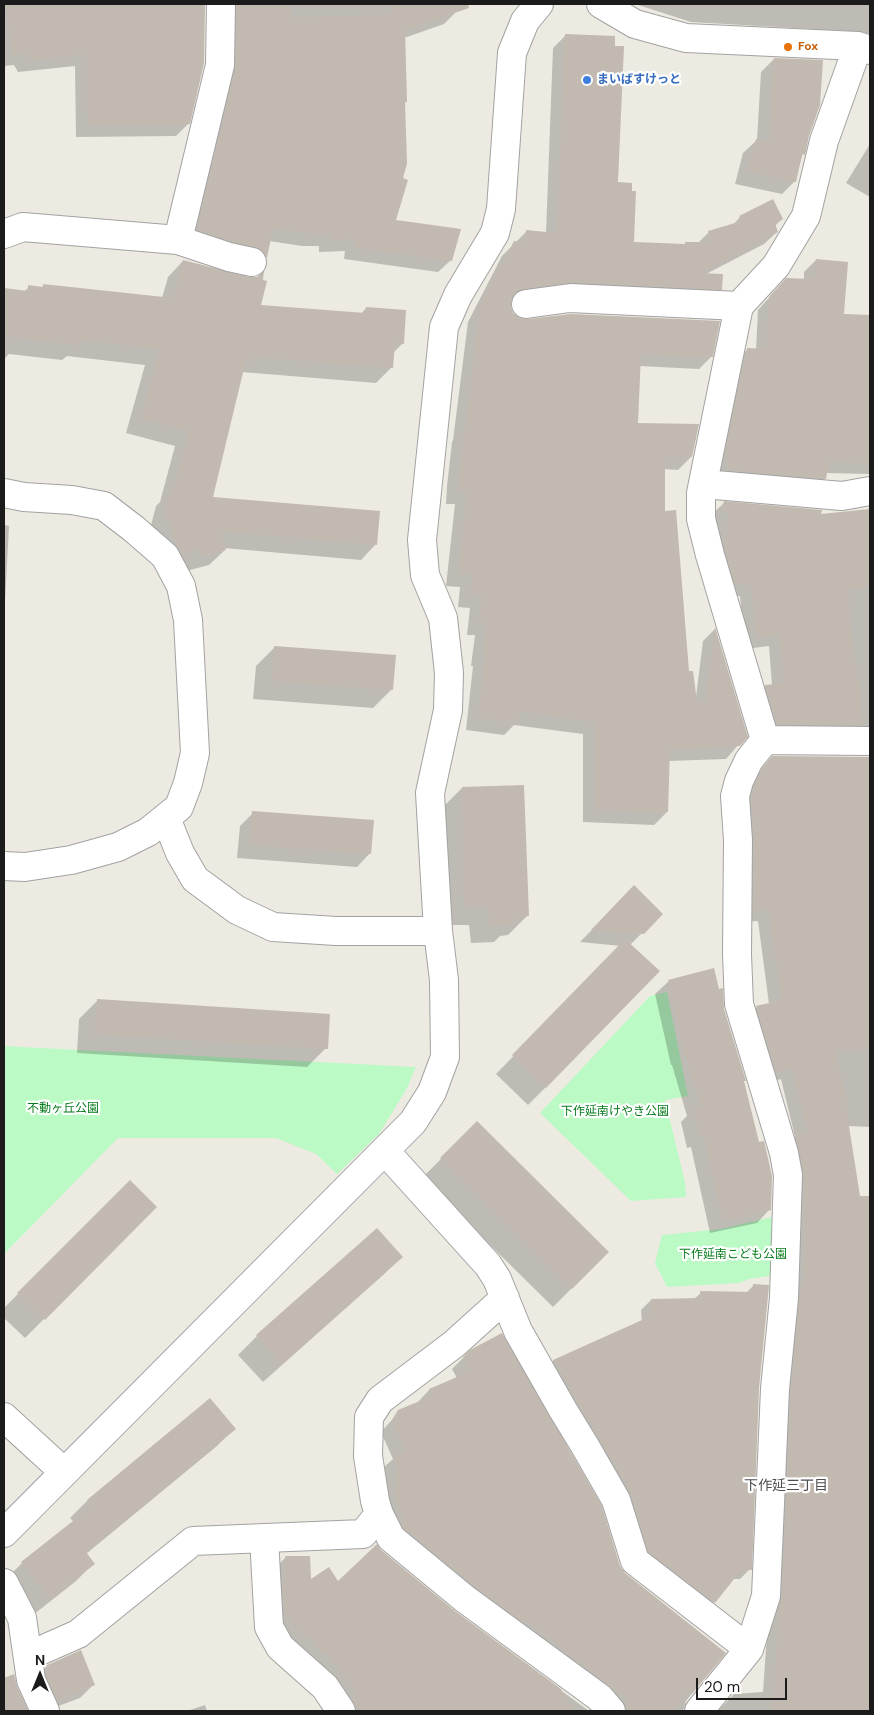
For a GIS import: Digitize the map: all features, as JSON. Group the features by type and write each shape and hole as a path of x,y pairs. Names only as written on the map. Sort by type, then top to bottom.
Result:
{"street":[{"path":"178,240 220,65 220,4"},
{"path":"4,1533 413,1122 432,1092 445,1057 444,980 438,931 430,793 448,710 449,673 443,618 425,575 422,540 444,328 458,295 495,233 501,209 512,52 525,21 539,4"},
{"path":"600,4 635,24 686,38 864,48 824,141 806,216 776,266 739,306 701,493 701,519 705,537 765,740"},
{"path":"4,234 23,227 178,240 229,258 252,262"},
{"path":"526,304 570,298 739,306"},
{"path":"704,484 842,496 870,491"},
{"path":"4,493 24,497 72,500 104,506 165,556 181,586 188,620 195,752 188,783 179,807 148,832 118,847 71,860 25,867 4,866"},
{"path":"765,740 870,741"},
{"path":"699,1711 749,1649 766,1596 775,1389 784,1298 788,1175 784,1153 740,1004 737,954 738,840 735,796 749,760 765,740"},
{"path":"166,818 180,853 196,879 237,910 273,926 336,931 438,931"},
{"path":"385,1151 488,1265 497,1279 518,1331 562,1410 616,1500 635,1561 749,1649"},
{"path":"505,1298 454,1344 380,1400 369,1417 368,1456 375,1501 379,1514 392,1538 465,1599 600,1698 611,1711"},
{"path":"4,1417 64,1472"},
{"path":"28,1656 78,1634 193,1541 363,1534 379,1514"},
{"path":"264,1538 269,1626 280,1647 325,1687 341,1711"},
{"path":"4,1583 22,1618 31,1680 45,1711"}],"green space":[{"name":"下作延南けやき公園","path":"667,992 688,1096 665,1100 685,1182 686,1197 631,1201 540,1113 650,996"},
{"name":"不動ヶ丘公園","path":"4,1046 416,1067 407,1088 379,1134 337,1174 316,1154 276,1138 118,1138 4,1254"},
{"name":"下作延南こども公園","path":"776,1216 776,1275 749,1279 739,1283 667,1287 655,1263 662,1235 721,1229"}],"building":[{"path":"6,4 205,4 204,63 190,124 88,125 87,54 31,60 27,53 12,55"},
{"path":"237,4 292,4 290,17 392,14 391,4 468,4 469,8 405,30 407,164 403,178 408,180 396,220 461,229 452,261 355,247 356,239 331,240 331,234 315,234 273,228 267,258 263,251 256,247 233,242 198,230 235,68"},
{"path":"565,34 615,36 615,46 624,46 618,182 632,183 632,191 636,191 634,242 685,244 685,242 711,242 708,231 742,221 739,216 773,199 783,219 775,224 778,232 699,273 723,274 722,290 571,282 524,289 516,292 511,299 513,313 520,318 528,319 571,314 720,321 713,357 641,354 638,423 699,424 692,457 665,457 665,511 676,510 689,671 693,671 697,702 706,702 715,627 748,737 740,746 670,749 668,812 595,810 595,722 520,711 518,722 478,718 486,653 483,653 487,623 479,622 482,595 471,594 473,575 459,573 467,492 458,491 464,428 466,428 480,307 514,241 525,243 526,230 557,233"},
{"path":"774,58 823,60 820,105 809,136 805,155 802,154 796,182 747,171 756,139 769,142"},
{"path":"816,259 848,262 844,314 870,315 870,463 829,462 826,479 728,470 728,458 724,458 747,348 766,349 769,297 786,278 814,278"},
{"path":"183,260 249,277 257,277 264,271 263,280 267,281 261,305 365,313 366,307 406,310 404,344 395,343 393,368 253,357 252,361 246,360 213,497 380,511 377,545 221,531 226,550 202,556 200,549 182,554 176,545 169,519 164,518 171,489 174,490 189,431 141,418 160,349 79,340 79,345 4,336 4,288 28,291 28,285 43,287 43,284 173,298"},
{"path":"724,501 822,510 821,514 870,509 870,587 848,589 852,648 854,648 857,677 859,677 863,725 777,724 765,685 784,683 780,635 756,637 751,585 734,583 725,549 729,512 722,512"},
{"path":"274,646 396,655 393,690 272,681"},
{"path":"772,756 870,757 868,919 870,919 870,1050 834,1050 848,1106 846,1107 860,1196 870,1196 870,1711 773,1711 779,1607 782,1597 791,1390 800,1286 805,1286 804,1175 795,1135 808,1132 792,1068 776,1073 756,1006 782,1000 769,910 753,911 754,840 751,798 762,768"},
{"path":"524,785 529,916 516,918 514,924 490,925 488,906 464,906 462,787"},
{"path":"252,811 374,820 371,854 250,845"},
{"path":"634,885 663,914 644,934 591,930"},
{"path":"625,939 660,971 546,1088 512,1055"},
{"path":"714,968 719,989 723,988 724,1009 746,1081 744,1081 759,1142 764,1141 772,1176 771,1210 723,1221 704,1135 700,1136 694,1108 701,1107 684,1053 668,980"},
{"path":"97,999 330,1014 328,1049 95,1034"},
{"path":"477,1121 609,1252 572,1289 440,1158"},
{"path":"130,1180 157,1207 45,1320 17,1293"},
{"path":"377,1228 403,1257 282,1364 256,1335"},
{"path":"753,1284 769,1285 759,1388 752,1570 742,1569 715,1603 648,1552 630,1492 553,1360 651,1316 651,1299 700,1298 700,1291 753,1292"},
{"path":"502,1333 602,1506 620,1566 625,1573 726,1653 692,1694 688,1691 672,1711 626,1711 625,1705 629,1701 524,1619 528,1626 475,1587 404,1528 401,1522 404,1519 396,1500 397,1465 394,1457 406,1451 392,1420 398,1410 432,1396 429,1389 471,1371 463,1357 470,1350"},
{"path":"210,1398 236,1429 86,1552 95,1564 50,1598 21,1562 92,1506 87,1500"},
{"path":"377,1544 381,1550 455,1611 561,1689 573,1711 360,1711 350,1696 356,1691 324,1650 322,1652 307,1634 303,1637 284,1612 282,1584 286,1584 285,1556 310,1556 311,1579 329,1567 338,1581"},
{"path":"81,1650 95,1685 57,1700 46,1676 45,1666"},
{"path":"14,1674 17,1686 28,1710 26,1711 4,1711 4,1678"}],"place":[{"name":"Fox","path":"788,47"},
{"name":"まいばすけっと","path":"587,80"}],"district":[{"name":"下作延三丁目","path":"786,1486"}]}
